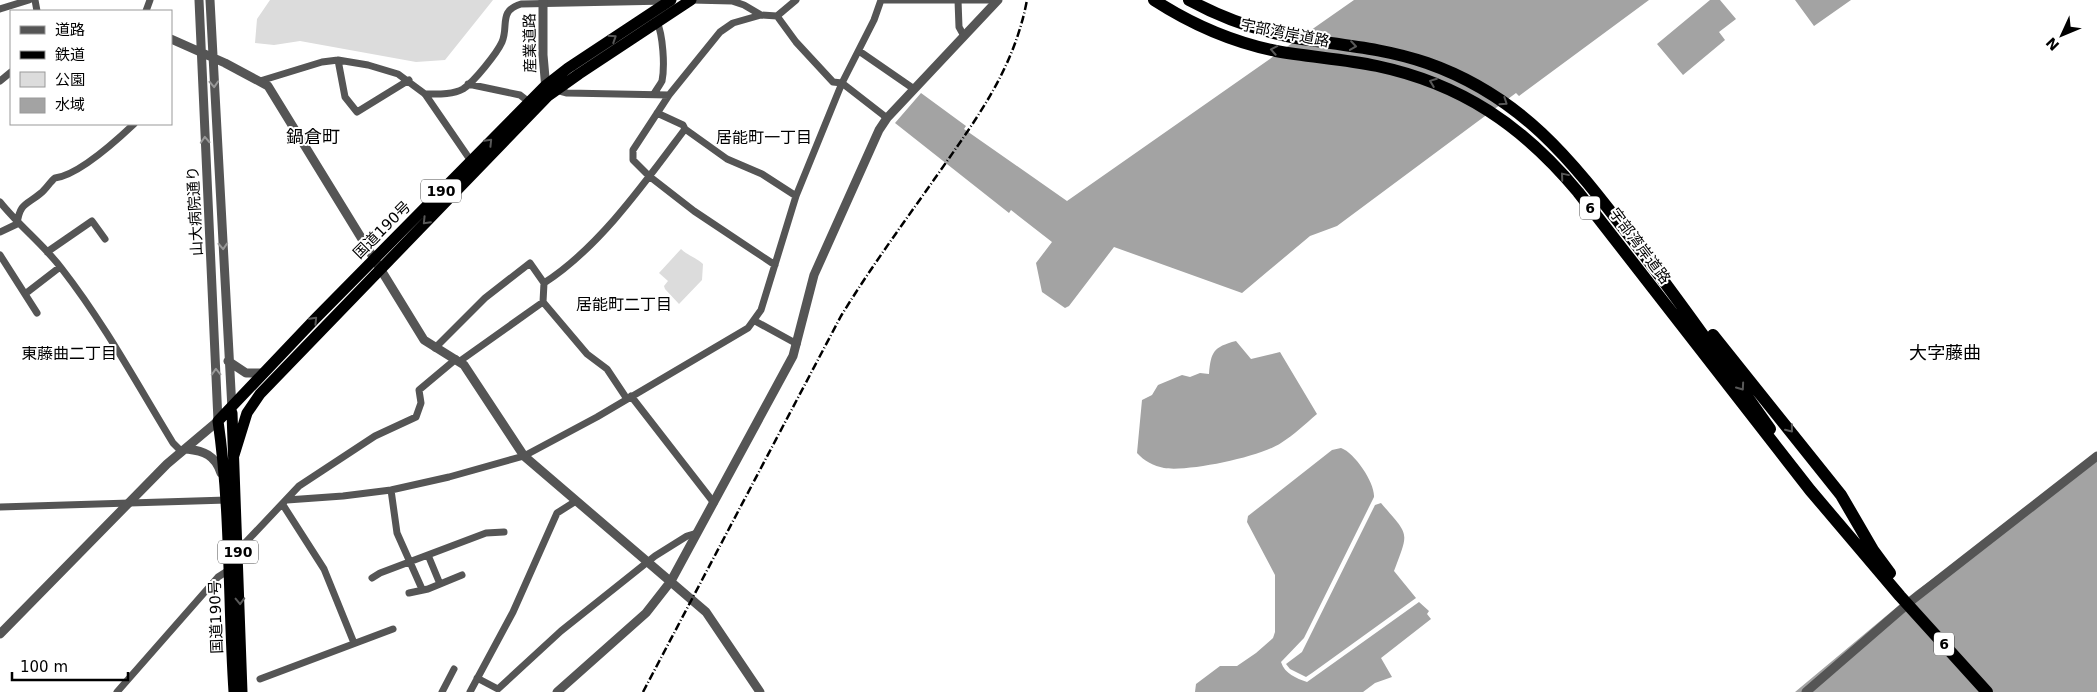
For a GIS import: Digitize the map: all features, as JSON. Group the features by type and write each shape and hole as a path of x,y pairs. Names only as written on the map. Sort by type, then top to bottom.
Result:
{"highway":[{"name":"国道190号","path":"242,692 232,409 264,373 378,263 550,91 568,68 671,0"},
{"name":"宇部湾岸道路","path":"1154,0 1194,23 1243,43 1276,51 1395,70 1428,80 1460,94 1506,121 1533,143 1556,166 1603,224 1745,410 1841,528 1988,692"},
{"name":"宇部湾岸道路","path":"1189,0 1215,13 1260,29 1395,54 1442,69 1473,83 1513,108 1548,137 1614,216 1677,298 1806,478 1906,599"},
{"name":"国道190号","path":"234,454 240,429 252,404 321,330 378,263 471,161 529,102 550,91 688,2"},
{"path":"1614,216 1756,387 1830,480 1850,509 1881,563 1906,599"},
{"path":"1603,224 1719,389 1830,527 1906,599"},
{"name":"国道190号","path":"234,692 230,628 227,495 218,421 308,338 321,330"}],"street":[{"path":"0,9 29,0"},
{"name":"山大病院通り","path":"198,0 218,421"},
{"name":"山大病院通り","path":"210,0 232,409"},
{"path":"775,265 726,234 649,176 634,160 633,150 669,96 720,32 733,23 761,15 777,16 796,0"},
{"path":"285,502 391,490 449,478 524,456 629,398 748,328 755,321 761,310 796,196 842,83 882,0 998,0"},
{"path":"557,692 646,613 671,581 786,370 797,344 814,274 879,130 887,118 998,0"},
{"path":"425,94 454,92 468,84 499,48 503,39 506,14 514,6 543,2 724,1 744,5 761,15"},
{"path":"958,1 959,27 964,36"},
{"name":"産業道路","path":"543,2 550,91"},
{"path":"777,16 796,42 833,82 842,83 887,118"},
{"path":"654,94 661,82 662,74 662,32 657,22"},
{"path":"172,39 260,80 278,100 424,340 458,360 472,376 524,456 706,612 760,692"},
{"path":"859,51 914,89"},
{"path":"260,80 322,62 338,60 368,65 398,74 409,80 425,94 471,161"},
{"path":"338,60 345,97 357,112 409,80"},
{"path":"0,81 10,73"},
{"path":"468,84 520,95 529,102"},
{"path":"550,91 669,96"},
{"path":"657,113 684,124 685,129 727,159 762,174 796,196"},
{"path":"17,224 18,215 24,204 40,194 55,178 64,177 110,146 133,125"},
{"path":"544,283 567,268 577,258 649,176 685,129"},
{"path":"0,202 17,224 47,252 84,298 173,442 184,450 201,451 214,459 227,495 128,504 0,507"},
{"path":"47,252 92,221 105,239"},
{"path":"0,232 17,224"},
{"path":"0,255 37,313"},
{"path":"435,348 485,298 530,263 544,283 543,302 587,354 607,369 629,398 659,430 714,503"},
{"path":"25,294 60,267"},
{"path":"238,546 246,542 299,486 375,436 416,417 421,403 419,390 458,360 543,302"},
{"path":"755,321 797,344"},
{"path":"228,361 246,373 264,373"},
{"path":"0,634 167,464 218,421"},
{"path":"1806,692 1906,599 2097,456"},
{"path":"391,490 397,533 422,589"},
{"path":"470,692 513,612 557,513 576,501"},
{"path":"285,502 324,569 354,643"},
{"path":"372,578 380,573 486,533 504,532"},
{"path":"477,678 498,689 562,631 648,562 686,536 697,534"},
{"path":"428,555 440,584"},
{"path":"116,692 218,578 229,570"},
{"path":"409,594 462,575"},
{"path":"260,679 393,629"},
{"path":"442,692 454,670"}],"green space":[{"path":"270,0 493,0 445,60 416,62 300,41 274,45 255,43 257,19"},
{"path":"681,249 703,264 702,280 679,304 665,289 664,286 668,281 659,273"}],"water":[{"path":"1354,0 1649,0 1519,96 1516,93 1337,226 1310,236 1242,293 1114,247 1069,306 1065,308 1042,292 1036,263 1052,242 1011,210 1009,213 895,123 921,93 966,126 964,129 1067,201"},
{"path":"1710,0 1720,0 1736,19 1719,32 1725,40 1683,75 1657,44"},
{"path":"1795,0 1851,0 1814,26"},
{"path":"1236,341 1251,359 1280,352 1317,414 1281,443 1241,458 1206,466 1175,469 1149,463 1137,453 1142,400 1152,395 1158,385 1182,375 1190,377 1200,373 1209,374 1212,355 1218,348"},
{"path":"1341,448 1352,456 1363,469 1371,484 1374,497 1304,638 1281,662 1285,670 1291,675 1307,682 1419,602 1429,611 1427,614 1431,619 1381,658 1392,677 1375,683 1363,692 1195,692 1196,684 1220,666 1237,666 1273,638 1275,632 1275,575 1247,522 1248,516 1332,450"},
{"path":"2097,461 2097,692 1795,692 1916,591"},
{"path":"1381,503 1397,522 1404,534 1402,548 1394,571 1416,598 1306,677 1290,669 1286,664 1302,652 1375,505"}],"railway":[{"path":"643,692 841,316 876,262 967,133 992,92 1013,48 1027,0"}],"district":[{"name":"鍋倉町","path":"313,136"},
{"name":"居能町一丁目","path":"764,137"},
{"name":"居能町二丁目","path":"624,304"},
{"name":"大字藤曲","path":"1945,352"},
{"name":"東藤曲二丁目","path":"69,353"}]}
